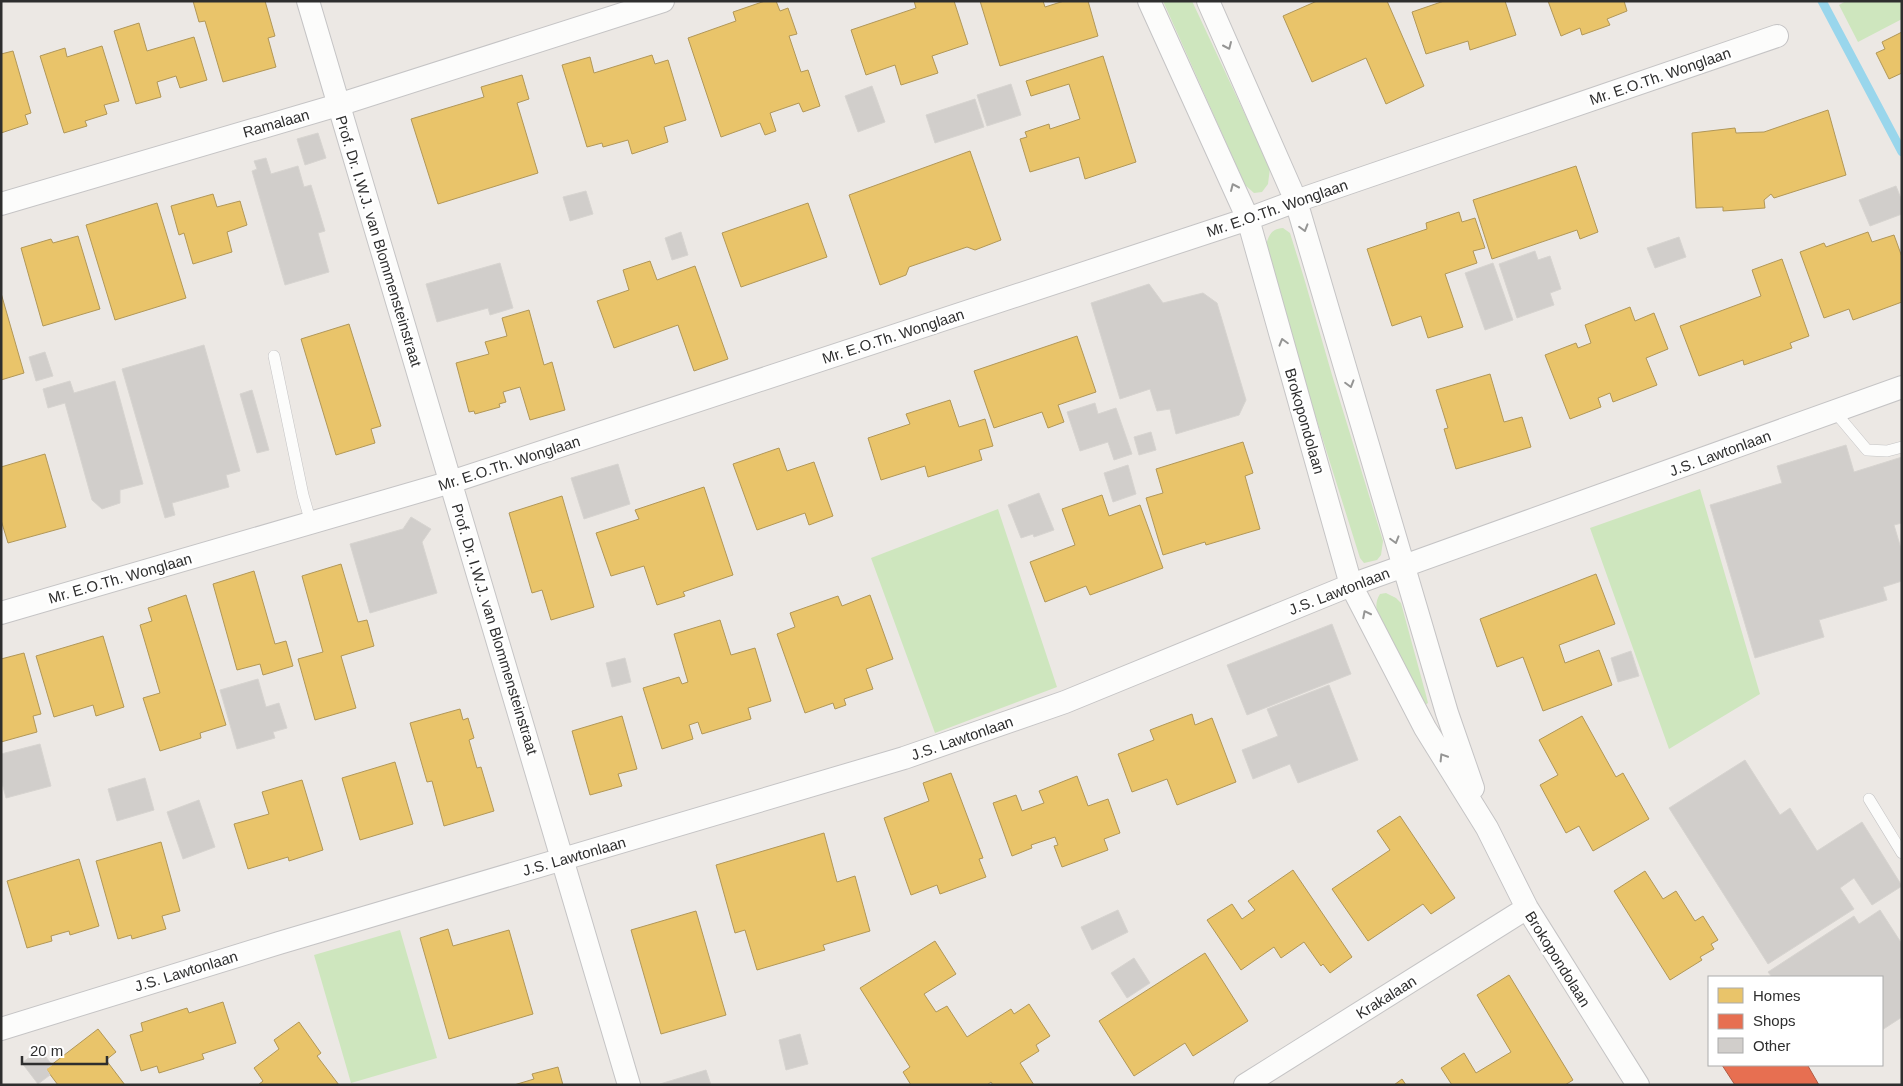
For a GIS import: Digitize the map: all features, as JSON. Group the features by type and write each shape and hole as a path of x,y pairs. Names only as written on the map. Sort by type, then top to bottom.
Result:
{"street":[{"name":"Prof. Dr. I.W.J. van Blommensteinstraat","path":"308,1 628,1085"},
{"name":"Ramalaan","path":"1,204 338,105 663,1"},
{"name":"Brokopondolaan","path":"1149,1 1248,219 1351,585 1425,728 1488,828 1527,908 1638,1085"},
{"name":"Brokopondolaan","path":"1208,1 1296,201 1447,713 1488,828"},
{"name":"Mr. E.O.Th. Wonglaan","path":"1,613 451,482 1248,219 1777,36"},
{"name":"J.S. Lawtonlaan","path":"1,1029 279,943 913,755 1065,702 1351,585 1902,387"},
{"name":"Krakalaan","path":"1246,1085 1527,908"}],"lane":[{"path":"274,356 303,495 311,523"},
{"path":"1835,412 1867,450 1887,451 1902,447"},
{"path":"1869,799 1902,853"}],"green space":[{"path":"1163,1 1192,1 1270,168 1268,184 1262,192 1254,193 1245,185"},
{"path":"1846,1 1902,1 1902,19 1858,42 1839,5"},
{"path":"1283,228 1290,233 1383,541 1381,555 1377,560 1364,563 1360,558 1306,386 1266,245 1272,233"},
{"path":"1700,489 1760,694 1669,749 1590,528"},
{"path":"998,509 1057,687 935,733 871,558"},
{"path":"1386,593 1401,603 1428,703 1425,705 1378,617 1377,600 1380,594"},
{"path":"400,930 437,1058 351,1083 314,955"}],"building: Homes":[{"path":"193,1 265,1 275,36 268,38 276,67 223,82 205,21 199,22"},
{"path":"765,1 776,1 780,11 788,8 797,34 789,36 801,72 808,70 820,106 803,112 799,103 770,113 776,131 765,135 760,123 721,137 688,38 736,21 733,12"},
{"path":"914,1 954,1 968,44 932,56 938,73 901,85 895,65 866,75 851,30 916,8"},
{"path":"980,1 1043,1 1045,7 1064,1 1088,1 1098,36 1000,66"},
{"path":"1317,1 1387,1 1424,86 1386,104 1366,58 1312,82 1283,16"},
{"path":"1444,1 1505,1 1516,35 1470,50 1468,41 1426,54 1412,12"},
{"path":"1548,1 1624,1 1627,11 1607,19 1610,25 1582,35 1580,28 1561,36"},
{"path":"139,23 147,51 194,37 207,80 180,88 176,76 157,82 161,97 136,104 114,31"},
{"path":"1902,32 1902,73 1889,79 1876,53 1885,49 1882,42"},
{"path":"102,46 119,101 104,105 107,114 85,121 87,126 64,133 40,56 65,48 67,57"},
{"path":"13,51 31,113 25,115 28,124 1,133 1,54"},
{"path":"652,55 655,64 668,60 686,120 664,127 668,142 632,154 628,140 603,147 602,143 587,147 562,65 590,57 594,73"},
{"path":"1103,56 1136,162 1085,179 1079,157 1030,172 1020,139 1027,137 1025,132 1049,124 1050,129 1080,119 1069,84 1031,96 1026,81"},
{"path":"522,75 529,99 517,103 538,173 438,204 411,119 484,97 481,87"},
{"path":"1828,110 1846,175 1774,198 1771,194 1764,200 1765,208 1723,211 1723,207 1696,208 1692,133 1735,128 1736,133 1764,132"},
{"path":"970,151 1001,240 975,250 967,247 909,267 906,275 880,285 849,195"},
{"path":"1576,166 1598,232 1580,239 1577,230 1492,259 1473,200"},
{"path":"213,194 217,207 240,201 247,225 227,232 232,252 193,264 184,233 179,235 171,206"},
{"path":"157,203 186,298 115,320 86,225"},
{"path":"808,203 827,257 741,287 722,233"},
{"path":"1459,212 1462,222 1475,218 1485,248 1473,251 1477,263 1445,274 1463,327 1428,338 1421,316 1392,326 1367,249 1427,229 1426,223"},
{"path":"1868,232 1872,242 1894,235 1902,257 1902,302 1853,320 1849,309 1824,318 1800,252 1824,243 1826,247"},
{"path":"78,236 100,309 43,326 21,248 51,239 53,243"},
{"path":"1782,259 1809,336 1790,343 1792,348 1744,365 1743,360 1699,376 1680,326 1761,296 1752,270"},
{"path":"650,261 657,280 695,266 728,359 694,371 678,325 614,348 597,301 629,290 623,270"},
{"path":"1,293 24,373 1,380"},
{"path":"1630,307 1635,321 1654,313 1668,349 1646,358 1657,385 1613,402 1610,393 1598,398 1601,407 1570,419 1545,355 1576,343 1578,348 1591,343 1585,325"},
{"path":"529,310 544,365 552,362 565,410 530,420 520,387 503,392 506,402 499,404 500,407 475,414 474,411 469,412 456,363 489,354 485,342 507,336 502,318"},
{"path":"349,324 381,426 371,429 375,443 336,455 301,339"},
{"path":"1077,336 1096,392 1058,405 1064,422 1048,428 1042,412 994,428 974,371"},
{"path":"1490,374 1504,422 1522,417 1531,447 1456,469 1444,429 1448,428 1436,390"},
{"path":"950,400 959,427 985,419 993,446 979,450 982,460 928,477 925,466 881,480 868,438 910,424 906,414"},
{"path":"1243,442 1253,473 1245,476 1260,529 1206,545 1205,542 1163,555 1146,498 1163,493 1156,469"},
{"path":"779,448 787,471 814,462 833,516 809,525 805,513 757,530 733,464"},
{"path":"45,454 66,527 8,543 1,520 1,467"},
{"path":"704,487 733,575 683,592 685,596 657,605 644,566 611,576 596,533 639,519 635,510"},
{"path":"1102,495 1109,516 1140,505 1163,568 1090,595 1086,586 1045,602 1030,562 1075,545 1062,509"},
{"path":"562,496 594,607 551,620 542,590 532,593 509,513"},
{"path":"341,564 358,622 367,620 374,646 341,656 356,708 315,720 298,659 323,652 302,576"},
{"path":"254,571 275,644 286,641 293,666 263,675 260,664 237,670 213,584"},
{"path":"1596,574 1615,624 1559,645 1565,663 1599,650 1612,685 1543,711 1523,657 1497,667 1480,619"},
{"path":"186,595 226,725 200,733 201,738 160,751 143,698 160,693 140,625 152,621 148,608"},
{"path":"870,595 893,659 866,669 873,689 844,699 846,705 835,709 833,703 805,713 777,634 795,627 790,613 838,596 842,606"},
{"path":"720,620 731,655 755,648 771,701 748,708 751,719 702,734 698,722 689,725 693,739 662,749 643,688 679,677 682,684 688,682 674,634"},
{"path":"103,636 124,707 96,716 93,705 54,717 36,656"},
{"path":"24,653 41,714 33,716 37,732 1,742 1,659"},
{"path":"460,709 463,720 468,718 474,738 469,740 477,768 481,767 494,811 444,826 432,781 427,782 410,723"},
{"path":"1192,714 1195,725 1212,718 1236,782 1177,805 1167,779 1132,792 1118,754 1154,740 1150,730"},
{"path":"622,716 637,769 618,774 622,786 590,795 572,731"},
{"path":"1582,716 1616,777 1623,773 1649,819 1593,851 1579,826 1566,833 1540,785 1558,775 1539,740"},
{"path":"395,762 413,824 360,840 342,778"},
{"path":"951,773 983,858 979,859 986,877 940,894 937,885 911,895 884,818 929,801 923,783"},
{"path":"1077,776 1088,806 1108,799 1120,833 1104,839 1108,850 1062,867 1054,846 1058,845 1055,837 1031,845 1032,848 1012,856 993,803 1016,795 1022,811 1044,803 1039,791"},
{"path":"302,780 323,850 289,861 288,857 248,869 234,824 269,814 262,792"},
{"path":"1400,816 1455,898 1431,914 1423,904 1368,941 1332,889 1390,850 1377,831"},
{"path":"824,833 837,882 855,876 870,931 823,945 825,950 757,970 745,930 735,933 716,865"},
{"path":"161,842 180,911 162,916 166,929 132,939 131,935 118,939 96,861"},
{"path":"79,859 99,926 70,935 69,931 51,936 52,941 27,948 7,881"},
{"path":"1293,870 1352,957 1330,973 1323,964 1321,966 1304,942 1281,958 1274,947 1241,970 1207,920 1232,904 1242,919 1255,910 1248,901"},
{"path":"1645,871 1663,899 1676,891 1695,921 1703,916 1718,940 1711,944 1714,949 1700,957 1702,960 1670,980 1614,891"},
{"path":"696,911 726,1015 661,1034 631,930"},
{"path":"448,929 453,946 509,930 533,1014 449,1039 420,938"},
{"path":"935,941 956,974 924,994 936,1012 947,1006 967,1037 1011,1009 1014,1014 1029,1004 1050,1036 1036,1045 1039,1051 1020,1063 1034,1085 993,1085 991,1082 987,1085 911,1085 903,1072 910,1067 860,988"},
{"path":"1205,953 1248,1021 1193,1056 1185,1043 1134,1076 1099,1021"},
{"path":"1509,975 1573,1080 1565,1085 1452,1085 1441,1068 1464,1053 1476,1073 1511,1052 1477,995"},
{"path":"223,1002 236,1043 202,1054 204,1059 159,1073 157,1066 141,1071 130,1035 143,1031 141,1023 187,1008 189,1013"},
{"path":"299,1022 321,1053 317,1056 339,1085 258,1085 263,1081 254,1068 279,1049 274,1040"},
{"path":"98,1029 116,1052 106,1060 125,1085 58,1085 46,1069"},
{"path":"558,1067 563,1085 514,1085 534,1079 532,1074"},
{"path":"1402,1079 1406,1085 1394,1085"}],"building: Shops":[{"path":"1723,1066 1808,1066 1819,1085 1735,1085"}],"building: Other":[{"path":"1011,84 1021,115 987,126 977,95"},
{"path":"872,86 885,122 858,132 845,96"},
{"path":"975,99 984,127 935,143 926,115"},
{"path":"318,133 326,158 305,165 297,139"},
{"path":"266,158 271,174 298,166 304,187 311,185 325,231 318,233 329,272 285,285 252,171 257,169 254,161"},
{"path":"1896,186 1902,201 1902,214 1870,226 1859,200"},
{"path":"586,191 593,214 570,221 563,197"},
{"path":"681,232 688,255 672,260 665,238"},
{"path":"1679,237 1686,257 1655,268 1647,248"},
{"path":"1535,251 1538,260 1550,256 1561,289 1550,293 1554,305 1517,318 1499,264"},
{"path":"500,263 513,308 490,315 488,308 437,322 426,284"},
{"path":"1493,263 1513,320 1485,330 1465,273"},
{"path":"1149,284 1163,303 1203,293 1217,303 1246,400 1239,415 1176,434 1170,409 1157,411 1150,389 1120,399 1091,303"},
{"path":"204,345 240,471 226,475 229,487 172,503 175,515 165,518 122,369"},
{"path":"45,352 53,376 36,381 29,357"},
{"path":"70,381 74,393 115,381 143,484 120,490 120,503 102,509 92,500 65,403 48,408 43,389"},
{"path":"252,390 269,450 257,453 240,394"},
{"path":"1095,403 1098,414 1116,408 1132,454 1114,460 1108,442 1080,451 1067,412"},
{"path":"1151,432 1156,450 1139,455 1134,437"},
{"path":"1846,445 1854,472 1902,457 1902,523 1894,525 1902,552 1902,581 1883,587 1887,600 1819,620 1824,637 1755,658 1710,505 1782,483 1777,466"},
{"path":"618,464 630,504 584,519 571,478"},
{"path":"1128,465 1136,494 1113,502 1104,473"},
{"path":"1039,493 1054,530 1034,537 1033,534 1021,538 1008,505"},
{"path":"411,517 431,529 422,542 437,593 370,613 350,544 403,529"},
{"path":"1332,624 1351,674 1247,715 1227,665"},
{"path":"1631,651 1639,676 1618,682 1611,658"},
{"path":"625,658 631,682 612,687 606,663"},
{"path":"258,679 266,707 279,703 287,728 273,732 275,738 237,749 220,690"},
{"path":"1329,685 1358,760 1298,783 1290,764 1253,779 1242,750 1278,736 1267,709"},
{"path":"40,744 51,786 6,798 1,779 1,754"},
{"path":"1745,760 1780,815 1790,808 1817,851 1862,822 1902,886 1872,905 1854,878 1840,888 1854,909 1768,964 1669,808"},
{"path":"145,778 154,810 117,821 108,789"},
{"path":"199,800 215,847 183,859 167,812"},
{"path":"1118,910 1128,932 1092,950 1081,927"},
{"path":"1880,910 1902,944 1902,1017 1883,1029 1883,976 1771,976 1768,972 1854,916 1859,924"},
{"path":"1134,958 1150,983 1127,998 1111,973"},
{"path":"800,1034 808,1064 786,1070 779,1040"},
{"path":"40,1049 52,1065 46,1069 50,1075 38,1084 22,1063"},
{"path":"706,1070 711,1085 660,1084"}],"waterway":[{"path":"1822,1 1902,152"}]}
